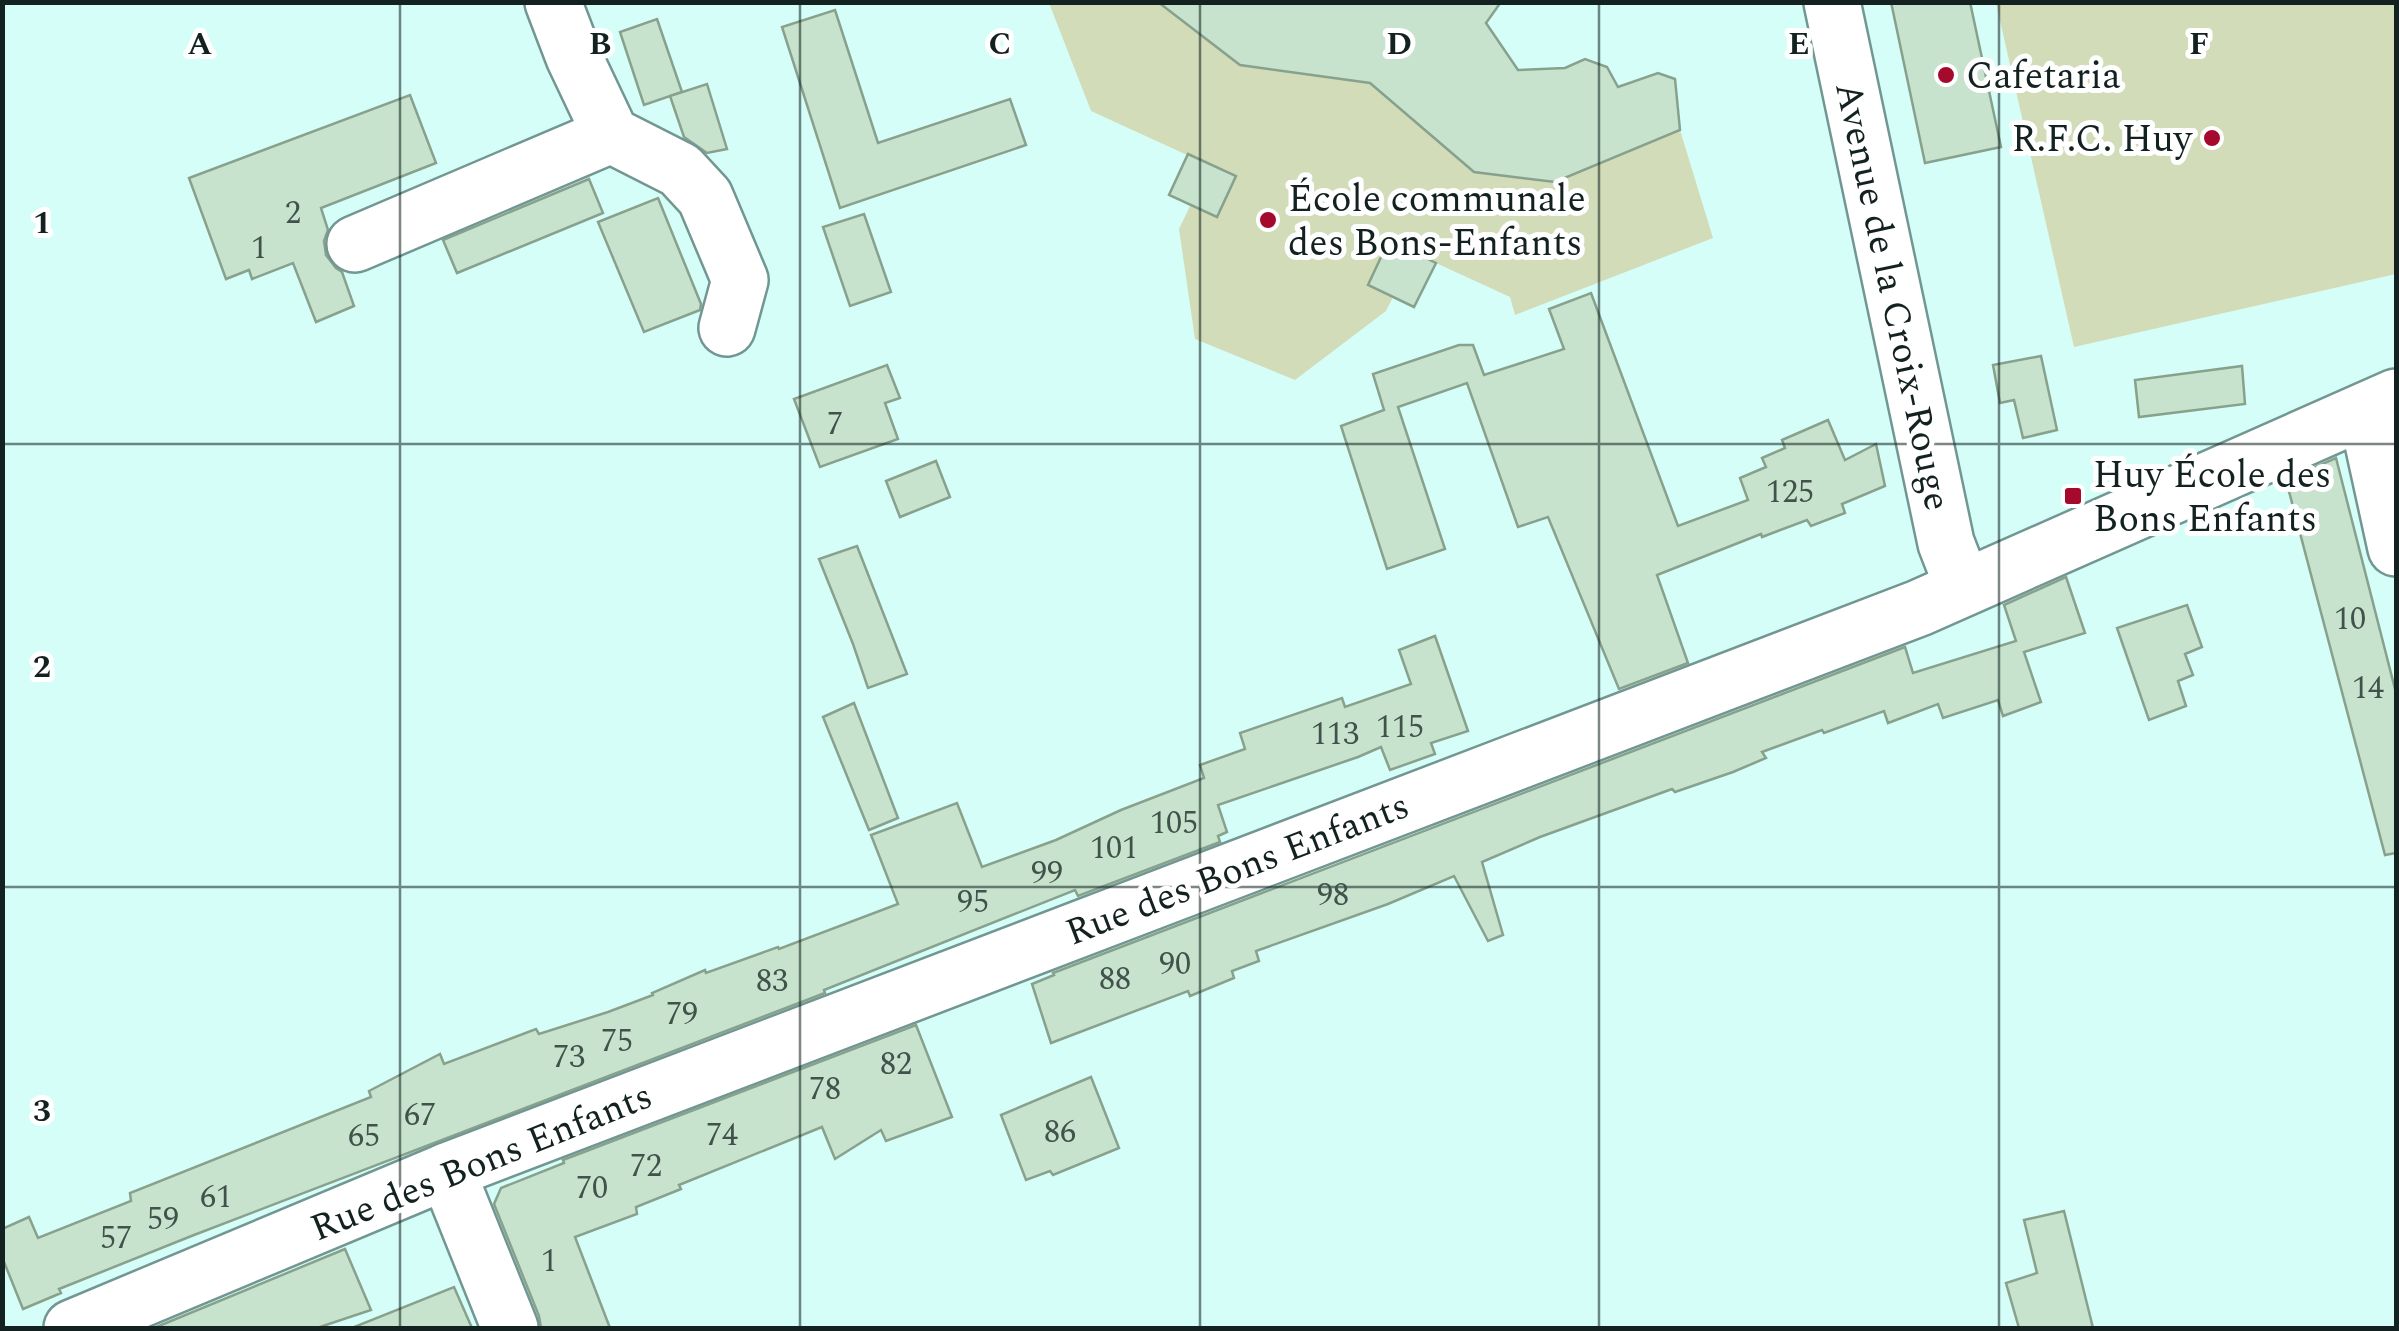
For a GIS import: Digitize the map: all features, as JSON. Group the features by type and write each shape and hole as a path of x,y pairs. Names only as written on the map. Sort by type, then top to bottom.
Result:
{"street":[{"path":"552,2 611,136 680,170 705,197 740,280 727,328"},
{"name":"Avenue de la Croix-Rouge","path":"1832,2 1946,542 1963,587"},
{"path":"354,244 611,136"},
{"path":"2381,404 2396,548"},
{"name":"Rue des Bons Enfants","path":"72,1328 447,1171 1900,615 2381,404"},
{"path":"447,1171 510,1328"}],"green space":[{"path":"1049,3 1169,3 1172,13 1240,65 1370,83 1474,172 1555,182 1680,130 1713,238 1515,315 1510,297 1436,263 1414,307 1393,297 1386,311 1295,380 1195,339 1179,229 1190,206 1169,195 1187,155 1091,111"},
{"name":"R.F.C. Huy","path":"1996,3 2396,3 2396,274 2074,347"}],"building":[{"path":"1158,2 1501,2 1486,23 1518,70 1565,68 1585,59 1607,67 1618,87 1658,73 1675,79 1680,130 1555,182 1474,172 1370,83 1240,65"},
{"name":"Cafetaria","path":"1891,2 1970,2 2001,147 1925,163"},
{"path":"835,10 878,143 1010,99 1026,145 840,208 782,27"},
{"path":"657,19 682,92 644,105 620,32"},
{"path":"707,84 727,149 707,153 684,137 670,96"},
{"path":"410,95 436,163 321,208 328,230 324,241 326,255 342,272 354,306 316,322 293,263 252,279 249,270 226,279 189,178"},
{"path":"1188,154 1236,176 1217,217 1169,195"},
{"path":"589,179 603,213 457,273 443,240"},
{"path":"658,198 701,304 700,310 644,332 598,222"},
{"path":"864,214 891,292 850,306 823,227"},
{"path":"1389,240 1436,263 1414,307 1368,285"},
{"path":"1591,293 1678,526 1748,500 1740,478 1766,467 1762,458 1785,448 1782,440 1828,420 1845,460 1876,444 1885,486 1842,504 1845,513 1811,526 1807,520 1762,537 1761,534 1657,575 1688,663 1619,689 1548,517 1518,527 1467,383 1398,407 1445,549 1387,569 1341,426 1384,410 1373,374 1459,345 1473,345 1484,375 1564,349 1549,309"},
{"path":"2041,356 2057,430 2023,438 2014,400 2000,403 1993,365"},
{"path":"887,365 900,398 885,403 898,439 820,467 794,399"},
{"path":"2242,366 2245,404 2139,417 2135,380"},
{"path":"2336,458 2396,693 2396,853 2385,855 2286,480"},
{"path":"936,461 950,497 900,517 886,481"},
{"path":"857,546 907,674 868,688 819,559"},
{"path":"2066,577 2085,633 2024,652 2041,702 2003,716 1998,700 1943,718 1938,704 1888,723 1884,711 1762,752 1766,758 1733,772 1675,792 1672,789 1482,862 1503,935 1488,941 1454,876 1256,951 1259,961 1232,971 1234,978 1190,996 1188,991 1051,1043 1032,984 1053,973 1905,647 1913,673 2016,641 2004,605"},
{"path":"2187,605 2202,647 2185,654 2193,675 2178,681 2186,706 2149,720 2117,628"},
{"path":"1435,636 1468,731 1431,743 1435,754 1390,770 1381,747 1218,805 1227,832 1218,836 1220,842 1078,896 1075,890 824,990 825,993 194,1235 59,1289 61,1293 23,1309 2,1257 2,1229 29,1217 38,1238 131,1201 130,1193 371,1097 369,1091 440,1054 444,1064 536,1029 539,1034 608,1012 705,970 706,973 779,949 898,904 871,835 957,803 982,867 1056,840 1204,778 1200,765 1245,749 1240,733 1342,698 1345,707 1411,684 1399,650"},
{"path":"854,703 898,818 869,830 823,717"},
{"path":"916,1025 952,1117 886,1141 881,1130 835,1159 822,1127 679,1185 681,1189 636,1207 637,1214 575,1237 610,1328 541,1328 494,1204 501,1188 564,1163 563,1160"},
{"path":"1091,1077 1119,1148 1053,1175 1050,1171 1026,1180 1001,1115"},
{"path":"2064,1211 2093,1328 2019,1328 2006,1283 2037,1273 2024,1220"},
{"path":"345,1249 371,1310 317,1328 154,1328"},
{"path":"454,1287 472,1328 354,1328 354,1327"}],"place":[{"name":"Cafetaria","path":"1946,75"},
{"name":"R.F.C. Huy","path":"2212,138"},
{"name":"École communale des Bons-Enfants","path":"1268,220"},
{"name":"Huy École des Bons Enfants","path":"2073,496"}]}
